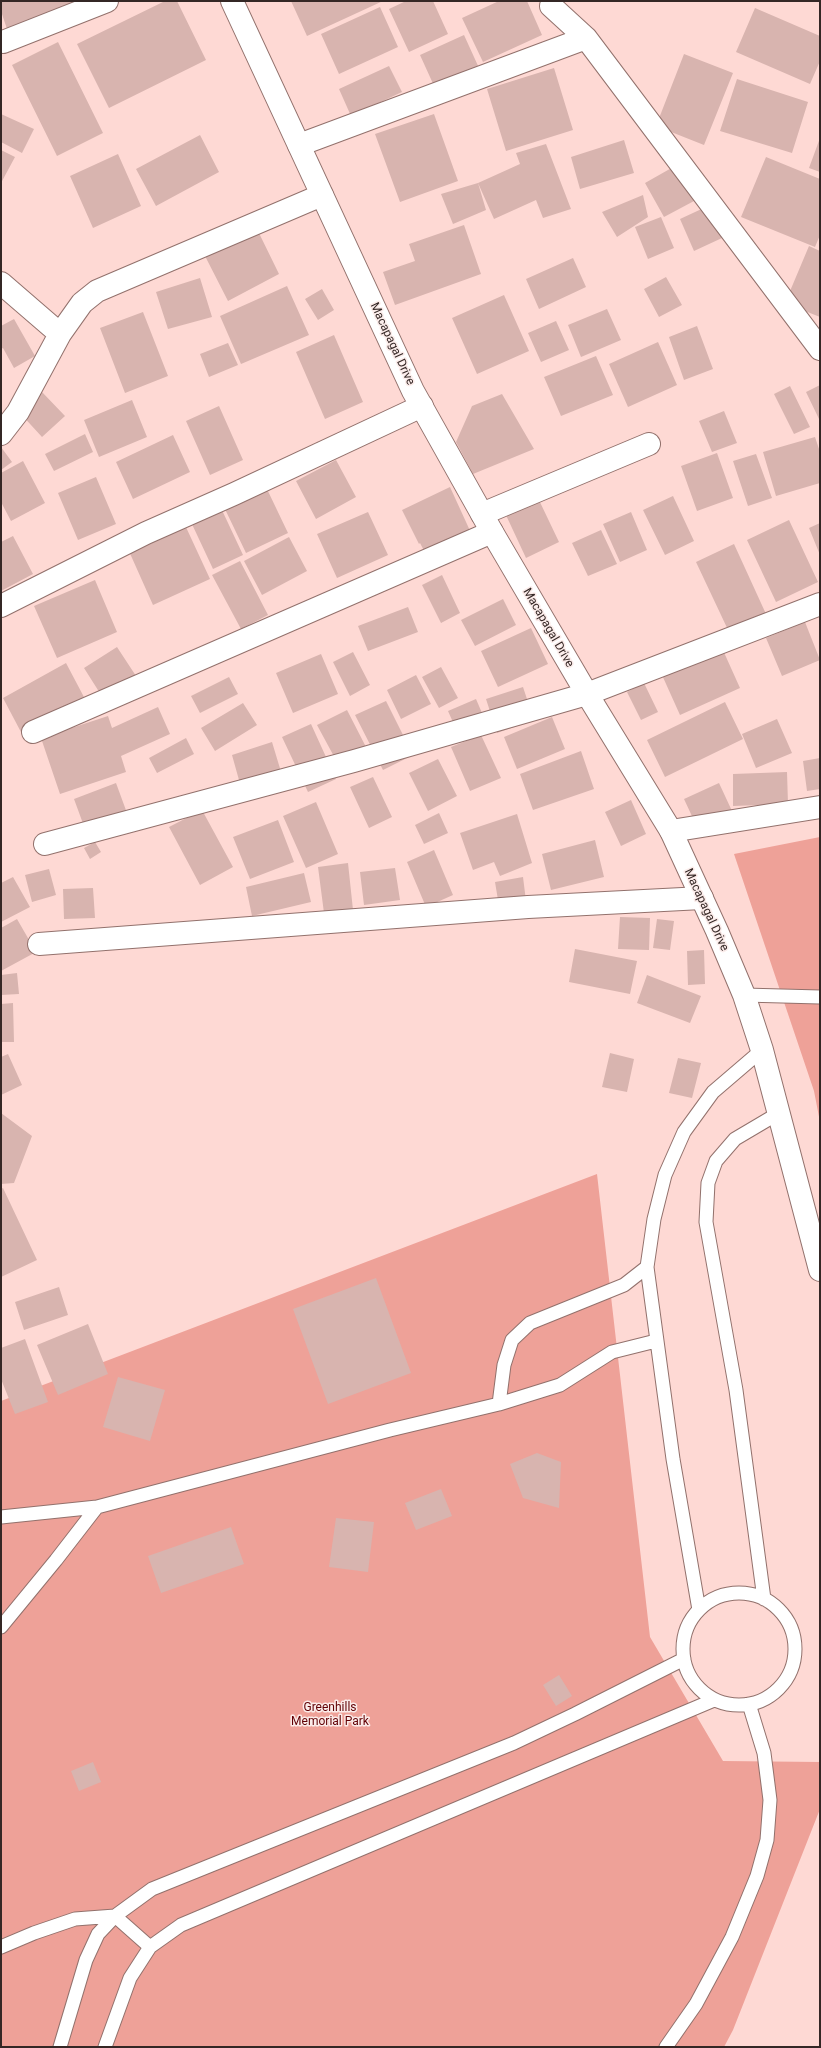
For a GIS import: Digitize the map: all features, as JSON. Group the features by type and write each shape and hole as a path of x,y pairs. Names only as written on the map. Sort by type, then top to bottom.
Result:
{"street":[{"path":"3,42 107,1"},
{"name":"Macapagal Drive","path":"232,1 422,406 487,523 587,694 671,831 744,995 762,1050 820,1270"},
{"path":"551,6 586,38 820,349"},
{"path":"299,145 586,38"},
{"path":"1,434 18,412 60,334 82,303 97,291 322,195"},
{"path":"1,282 60,334"},
{"path":"1,606 146,533 234,494 422,406"},
{"path":"33,732 487,523 649,444"},
{"path":"45,844 354,761 587,694 820,604"},
{"path":"671,831 820,807"},
{"path":"39,944 528,906 702,898"}],"lane":[{"path":"744,995 820,997"},
{"path":"699,1610 683,1510 673,1459 647,1267 654,1219 665,1175 684,1132 713,1092 762,1050"},
{"path":"764,1599 736,1390 706,1222 708,1183 716,1160 735,1139 779,1113"},
{"path":"499,1404 504,1366 512,1340 530,1323 624,1285 647,1267"},
{"path":"1,1517 97,1507 390,1430 499,1404 560,1385 612,1352 656,1342"},
{"path":"1,1626 56,1560 97,1507"},
{"path":"730,1594 748,1594 764,1599 779,1609 789,1623 795,1640 795,1657 790,1674 780,1688 765,1698 749,1704 731,1705 714,1700 700,1690 690,1676 684,1659 683,1641 689,1625 699,1610 713,1599 730,1594"},
{"path":"60,2047 86,1960 98,1934 115,1916 152,1888 514,1743 684,1659"},
{"path":"105,2047 130,1978 150,1947 181,1925 714,1700"},
{"path":"666,2047 696,2004 732,1937 757,1876 767,1840 770,1800 764,1754 749,1704"},
{"path":"1,1947 34,1932 75,1918 115,1916 150,1947"}],"green space":[{"path":"820,837 820,1122 814,1091 734,854"},
{"name":"Greenhills Memorial Park","path":"597,1174 650,1637 723,1761 820,1762 820,1809 733,2030 724,2047 1,2047 1,1401"}],"building":[{"path":"1,1 76,1 77,3 7,29 1,11"},
{"path":"165,1 177,1 206,60 109,108 77,44"},
{"path":"291,1 383,1 307,36"},
{"path":"406,1 433,1 448,34 409,52 389,9"},
{"path":"499,1 527,1 542,35 483,62 462,18"},
{"path":"380,7 398,47 339,74 321,34"},
{"path":"755,8 820,36 820,61 810,84 736,52"},
{"path":"464,35 479,68 435,88 420,55"},
{"path":"58,42 103,133 57,156 12,65"},
{"path":"684,54 733,73 704,145 656,126"},
{"path":"389,66 402,92 351,116 339,89"},
{"path":"554,68 573,130 506,151 487,89"},
{"path":"737,79 808,102 792,153 720,131"},
{"path":"1,114 34,129 22,153 1,142"},
{"path":"434,114 458,181 400,202 375,134"},
{"path":"200,135 219,172 156,206 136,169"},
{"path":"820,138 820,172 809,168"},
{"path":"624,140 634,173 580,189 571,157"},
{"path":"546,144 571,209 543,218 536,200 494,219 478,183 520,164 516,153"},
{"path":"1,150 15,157 1,183"},
{"path":"118,154 141,206 93,228 70,176"},
{"path":"766,157 820,179 820,235 815,247 741,217"},
{"path":"675,166 694,201 664,217 645,183"},
{"path":"478,183 486,210 453,224 441,194"},
{"path":"643,195 648,217 617,237 602,212"},
{"path":"708,206 722,238 694,251 680,219"},
{"path":"661,217 674,248 648,259 635,227"},
{"path":"464,225 481,274 395,305 383,272 415,261 409,244"},
{"path":"257,229 279,274 228,301 205,256"},
{"path":"809,246 820,251 820,317 785,303"},
{"path":"573,258 586,287 539,309 526,279"},
{"path":"666,277 682,305 659,317 644,289"},
{"path":"200,278 212,317 168,329 156,292"},
{"path":"287,286 309,335 241,364 220,316"},
{"path":"322,289 334,310 318,320 305,299"},
{"path":"504,295 529,351 477,374 452,318"},
{"path":"607,309 621,340 581,357 568,325"},
{"path":"143,312 168,376 125,393 100,328"},
{"path":"14,319 35,356 14,368 3,348 1,349 1,326"},
{"path":"556,321 569,350 541,362 528,333"},
{"path":"697,326 713,369 684,380 669,337"},
{"path":"334,335 363,402 325,419 296,352"},
{"path":"658,342 677,385 628,407 609,364"},
{"path":"228,343 238,365 209,377 200,354"},
{"path":"596,356 613,395 561,416 544,377"},
{"path":"820,385 820,418 819,419 806,392"},
{"path":"790,386 810,427 794,434 774,394"},
{"path":"42,392 65,416 42,437 20,413"},
{"path":"502,394 534,449 473,474 456,442 472,406"},
{"path":"132,400 147,437 99,457 84,420"},
{"path":"219,406 243,460 210,475 186,421"},
{"path":"724,411 737,443 712,452 699,421"},
{"path":"85,434 93,452 54,471 45,454"},
{"path":"173,435 190,472 133,499 116,462"},
{"path":"815,437 820,452 820,483 776,496 763,452"},
{"path":"1,447 12,462 1,470"},
{"path":"717,453 733,498 697,511 681,466"},
{"path":"756,454 772,498 748,506 733,461"},
{"path":"336,460 356,497 316,519 296,481"},
{"path":"23,461 45,503 11,521 1,502 1,473"},
{"path":"96,477 116,524 78,540 58,493"},
{"path":"266,487 288,533 246,553 224,507"},
{"path":"450,487 477,546 433,568 402,510"},
{"path":"673,496 694,541 665,555 643,510"},
{"path":"538,498 559,542 526,558 505,513"},
{"path":"221,508 243,555 213,569 191,522"},
{"path":"368,512 388,555 337,578 317,534"},
{"path":"631,512 647,550 620,562 603,524"},
{"path":"789,520 818,582 776,602 747,540"},
{"path":"820,523 820,555 809,528"},
{"path":"185,525 210,579 153,605 128,549"},
{"path":"601,530 617,564 588,576 572,543"},
{"path":"13,536 33,574 1,591 1,542"},
{"path":"289,537 307,571 262,595 244,561"},
{"path":"734,544 766,614 729,632 696,562"},
{"path":"240,561 268,615 241,629 212,575"},
{"path":"442,575 460,613 441,623 422,585"},
{"path":"95,580 117,632 57,658 34,606"},
{"path":"503,599 516,625 475,646 461,620"},
{"path":"408,607 418,632 368,651 358,626"},
{"path":"805,622 820,660 782,676 766,638"},
{"path":"531,628 548,664 498,687 481,651"},
{"path":"117,647 136,676 103,698 84,668"},
{"path":"722,648 740,688 680,715 662,675"},
{"path":"353,652 370,685 350,696 333,662"},
{"path":"321,654 338,694 293,713 276,673"},
{"path":"66,663 85,699 22,734 3,698"},
{"path":"441,667 458,698 439,708 422,677"},
{"path":"416,675 431,704 401,719 387,690"},
{"path":"229,677 238,694 200,713 191,696"},
{"path":"644,683 658,712 641,720 627,692"},
{"path":"523,687 534,720 497,733 486,699"},
{"path":"476,699 488,727 460,738 448,711"},
{"path":"386,701 413,755 383,770 355,715"},
{"path":"725,702 743,739 665,777 647,740"},
{"path":"243,703 257,725 215,751 201,728"},
{"path":"158,707 170,734 121,756 126,772 60,794 41,738 108,716 112,728"},
{"path":"347,710 366,747 337,762 317,725"},
{"path":"552,717 565,749 517,769 504,737"},
{"path":"777,719 792,753 756,768 742,734"},
{"path":"311,724 336,779 308,792 282,737"},
{"path":"481,735 501,778 470,791 451,747"},
{"path":"186,738 194,754 157,773 149,758"},
{"path":"272,742 285,785 244,798 232,755"},
{"path":"581,751 594,789 533,810 520,774"},
{"path":"820,758 820,789 807,791 803,761"},
{"path":"438,759 457,796 428,811 409,773"},
{"path":"787,772 788,804 733,806 733,774"},
{"path":"373,777 392,817 369,828 350,787"},
{"path":"116,783 127,813 85,829 74,799"},
{"path":"719,783 732,811 697,827 684,799"},
{"path":"631,800 646,834 621,846 605,812"},
{"path":"316,802 338,854 306,868 283,816"},
{"path":"202,810 233,867 200,885 169,827"},
{"path":"439,813 448,833 424,844 415,825"},
{"path":"517,814 532,863 500,876 494,862 473,870 460,833"},
{"path":"278,820 294,862 250,879 233,837"},
{"path":"595,840 604,877 551,890 542,854"},
{"path":"95,842 101,852 90,859 84,848"},
{"path":"434,850 453,895 426,907 407,862"},
{"path":"348,863 353,910 324,913 318,867"},
{"path":"395,868 400,900 364,905 360,872"},
{"path":"49,869 56,895 32,902 25,875"},
{"path":"304,873 311,902 252,916 246,887"},
{"path":"13,877 30,907 1,922 1,883"},
{"path":"523,877 526,901 499,906 495,882"},
{"path":"93,888 95,918 64,919 63,889"},
{"path":"620,917 650,918 649,950 618,949"},
{"path":"17,919 36,952 1,971 1,928"},
{"path":"657,919 674,921 670,950 653,948"},
{"path":"575,949 637,961 630,994 569,982"},
{"path":"704,950 705,984 688,985 687,951"},
{"path":"17,973 19,994 1,995 1,975"},
{"path":"647,975 701,996 690,1023 637,1003"},
{"path":"13,1003 14,1042 1,1042 1,1004"},
{"path":"610,1053 634,1059 627,1092 602,1087"},
{"path":"8,1054 22,1085 1,1095 1,1057"},
{"path":"678,1058 701,1063 692,1098 669,1093"},
{"path":"1,1113 32,1136 14,1183 1,1184"},
{"path":"3,1188 37,1260 1,1277 1,1189"},
{"path":"376,1278 411,1373 328,1404 293,1309"},
{"path":"59,1287 68,1315 24,1330 15,1302"},
{"path":"88,1324 108,1374 58,1395 37,1345"},
{"path":"25,1339 48,1402 15,1414 1,1379 1,1348"},
{"path":"118,1377 165,1390 150,1441 103,1427"},
{"path":"537,1453 561,1462 559,1508 523,1498 510,1464"},
{"path":"441,1489 452,1516 416,1530 405,1503"},
{"path":"336,1518 374,1522 368,1572 329,1567"},
{"path":"231,1527 244,1564 161,1593 148,1556"},
{"path":"559,1675 572,1696 556,1706 543,1685"},
{"path":"93,1762 101,1782 79,1791 71,1771"}]}
